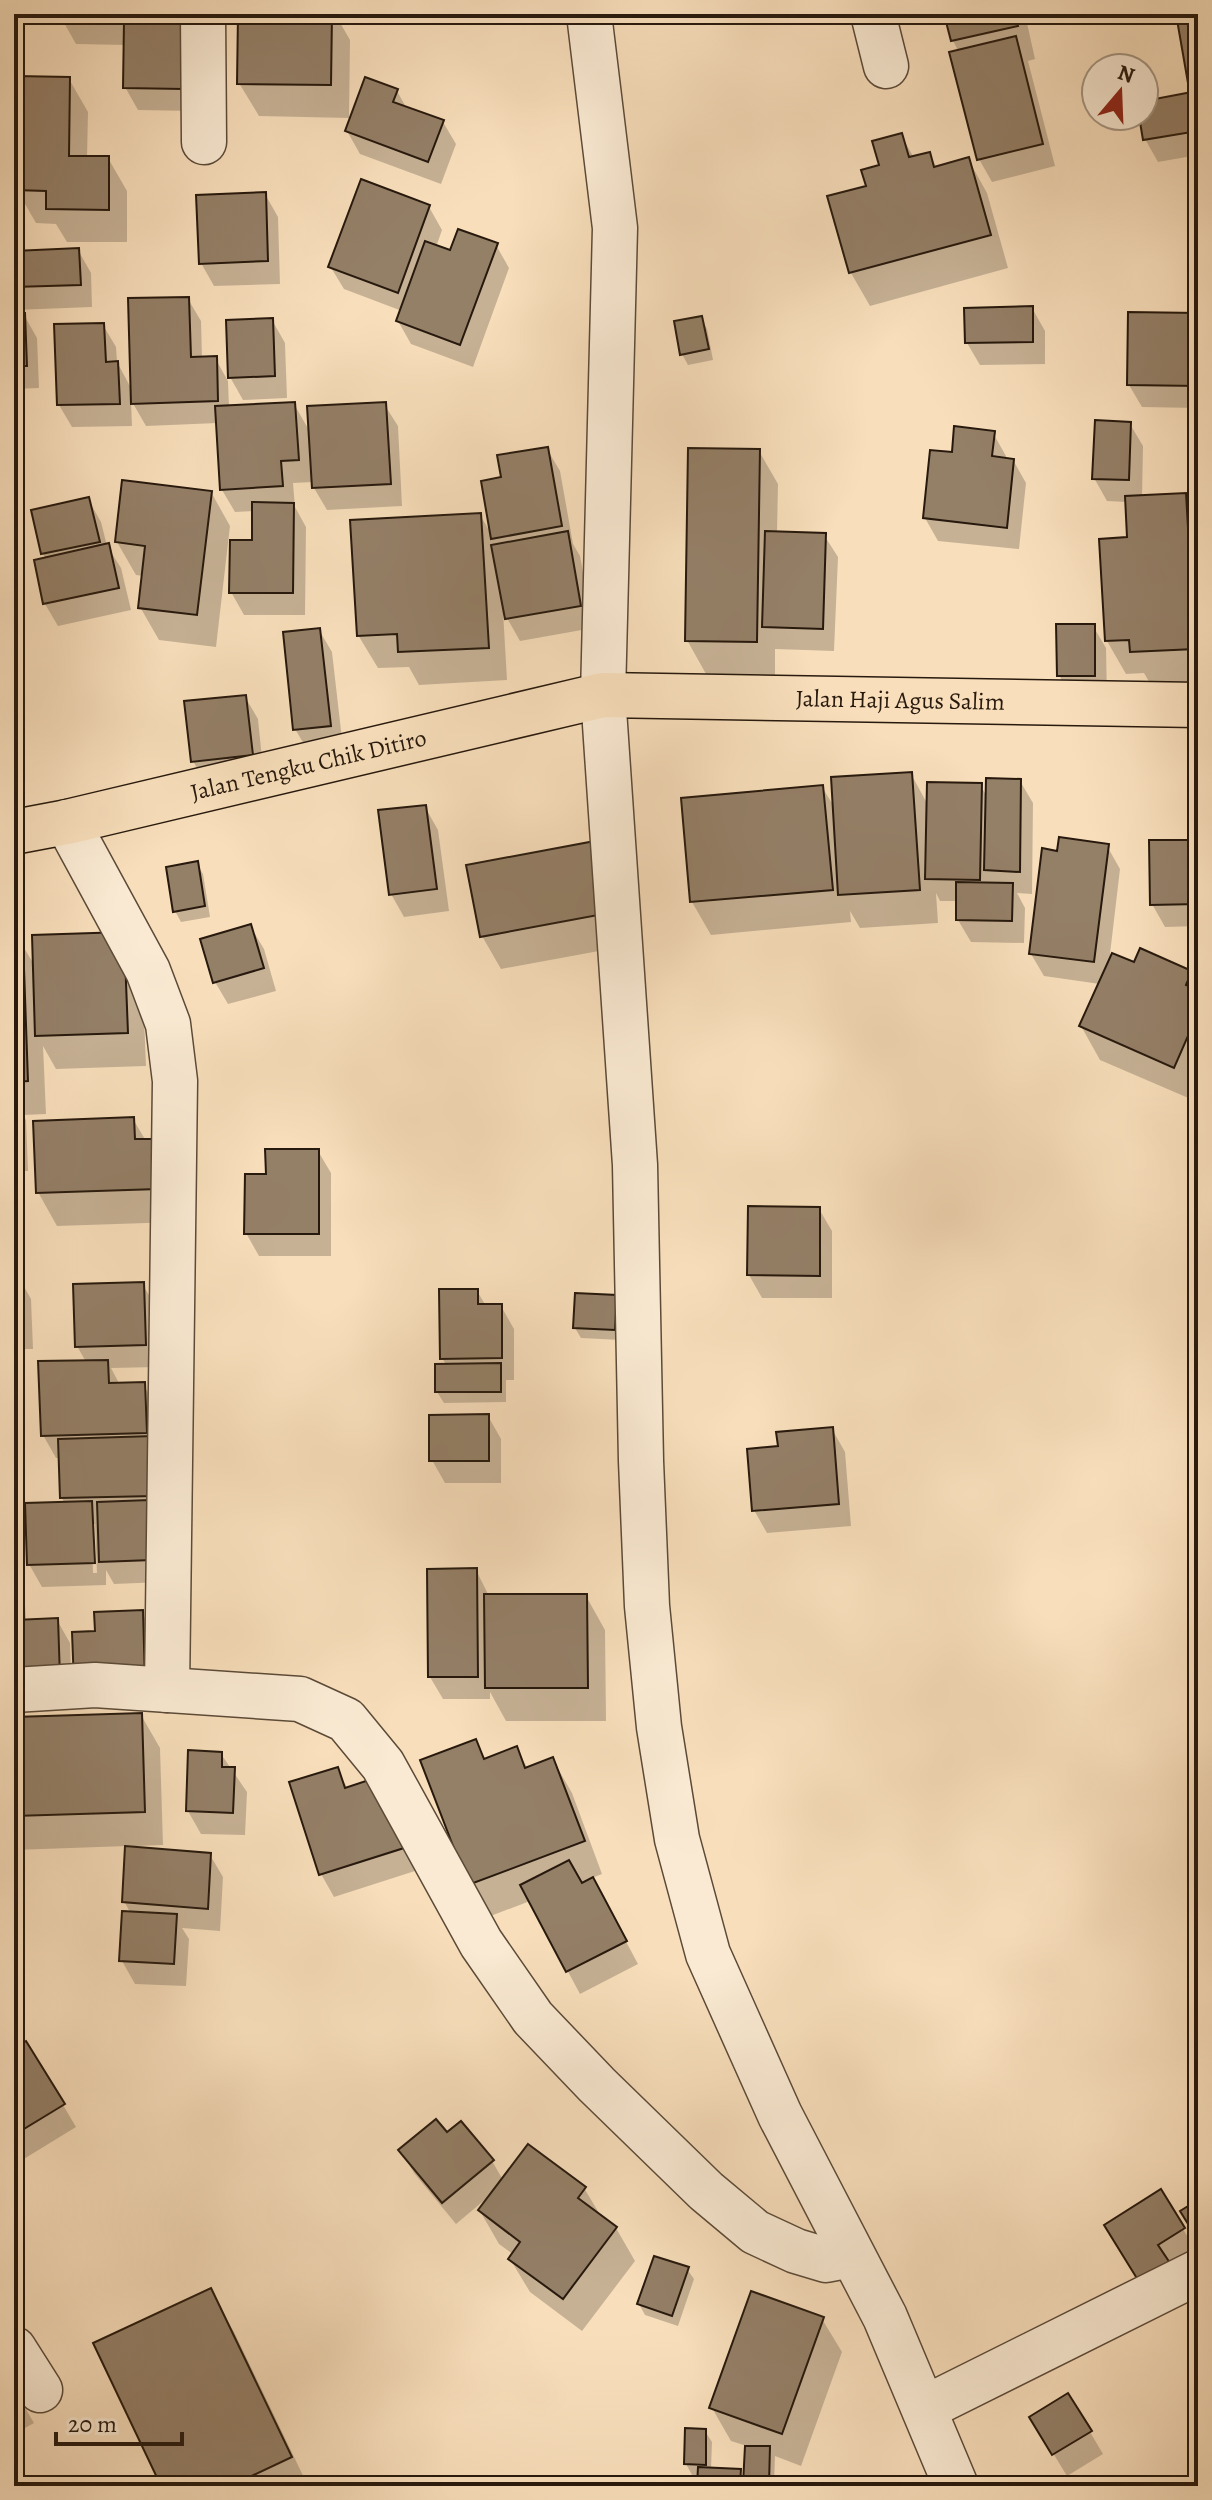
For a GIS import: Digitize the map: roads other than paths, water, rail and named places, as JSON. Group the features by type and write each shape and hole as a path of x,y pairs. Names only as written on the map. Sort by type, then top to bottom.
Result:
{"main road":[{"name":"Jalan Haji Agus Salim","path":"603,695 1198,705"},
{"name":"Jalan Tengku Chik Ditiro","path":"14,832 603,695"}],"street":[{"path":"203,14 204,142"},
{"path":"589,14 615,228 603,695 635,1165 647,1606 663,1754 677,1839 708,1954 780,2115 885,2317 956,2486"},
{"path":"873,14 886,66"},
{"path":"67,822 148,971 168,1024 175,1096 167,1690"},
{"path":"14,1690 95,1685 300,1699 346,1720 383,1765 481,1943 533,2018 575,2063 706,2191 755,2232 796,2251 826,2260 852,2255"},
{"path":"925,2408 1198,2272"},
{"path":"14,2349 40,2390"}]}
